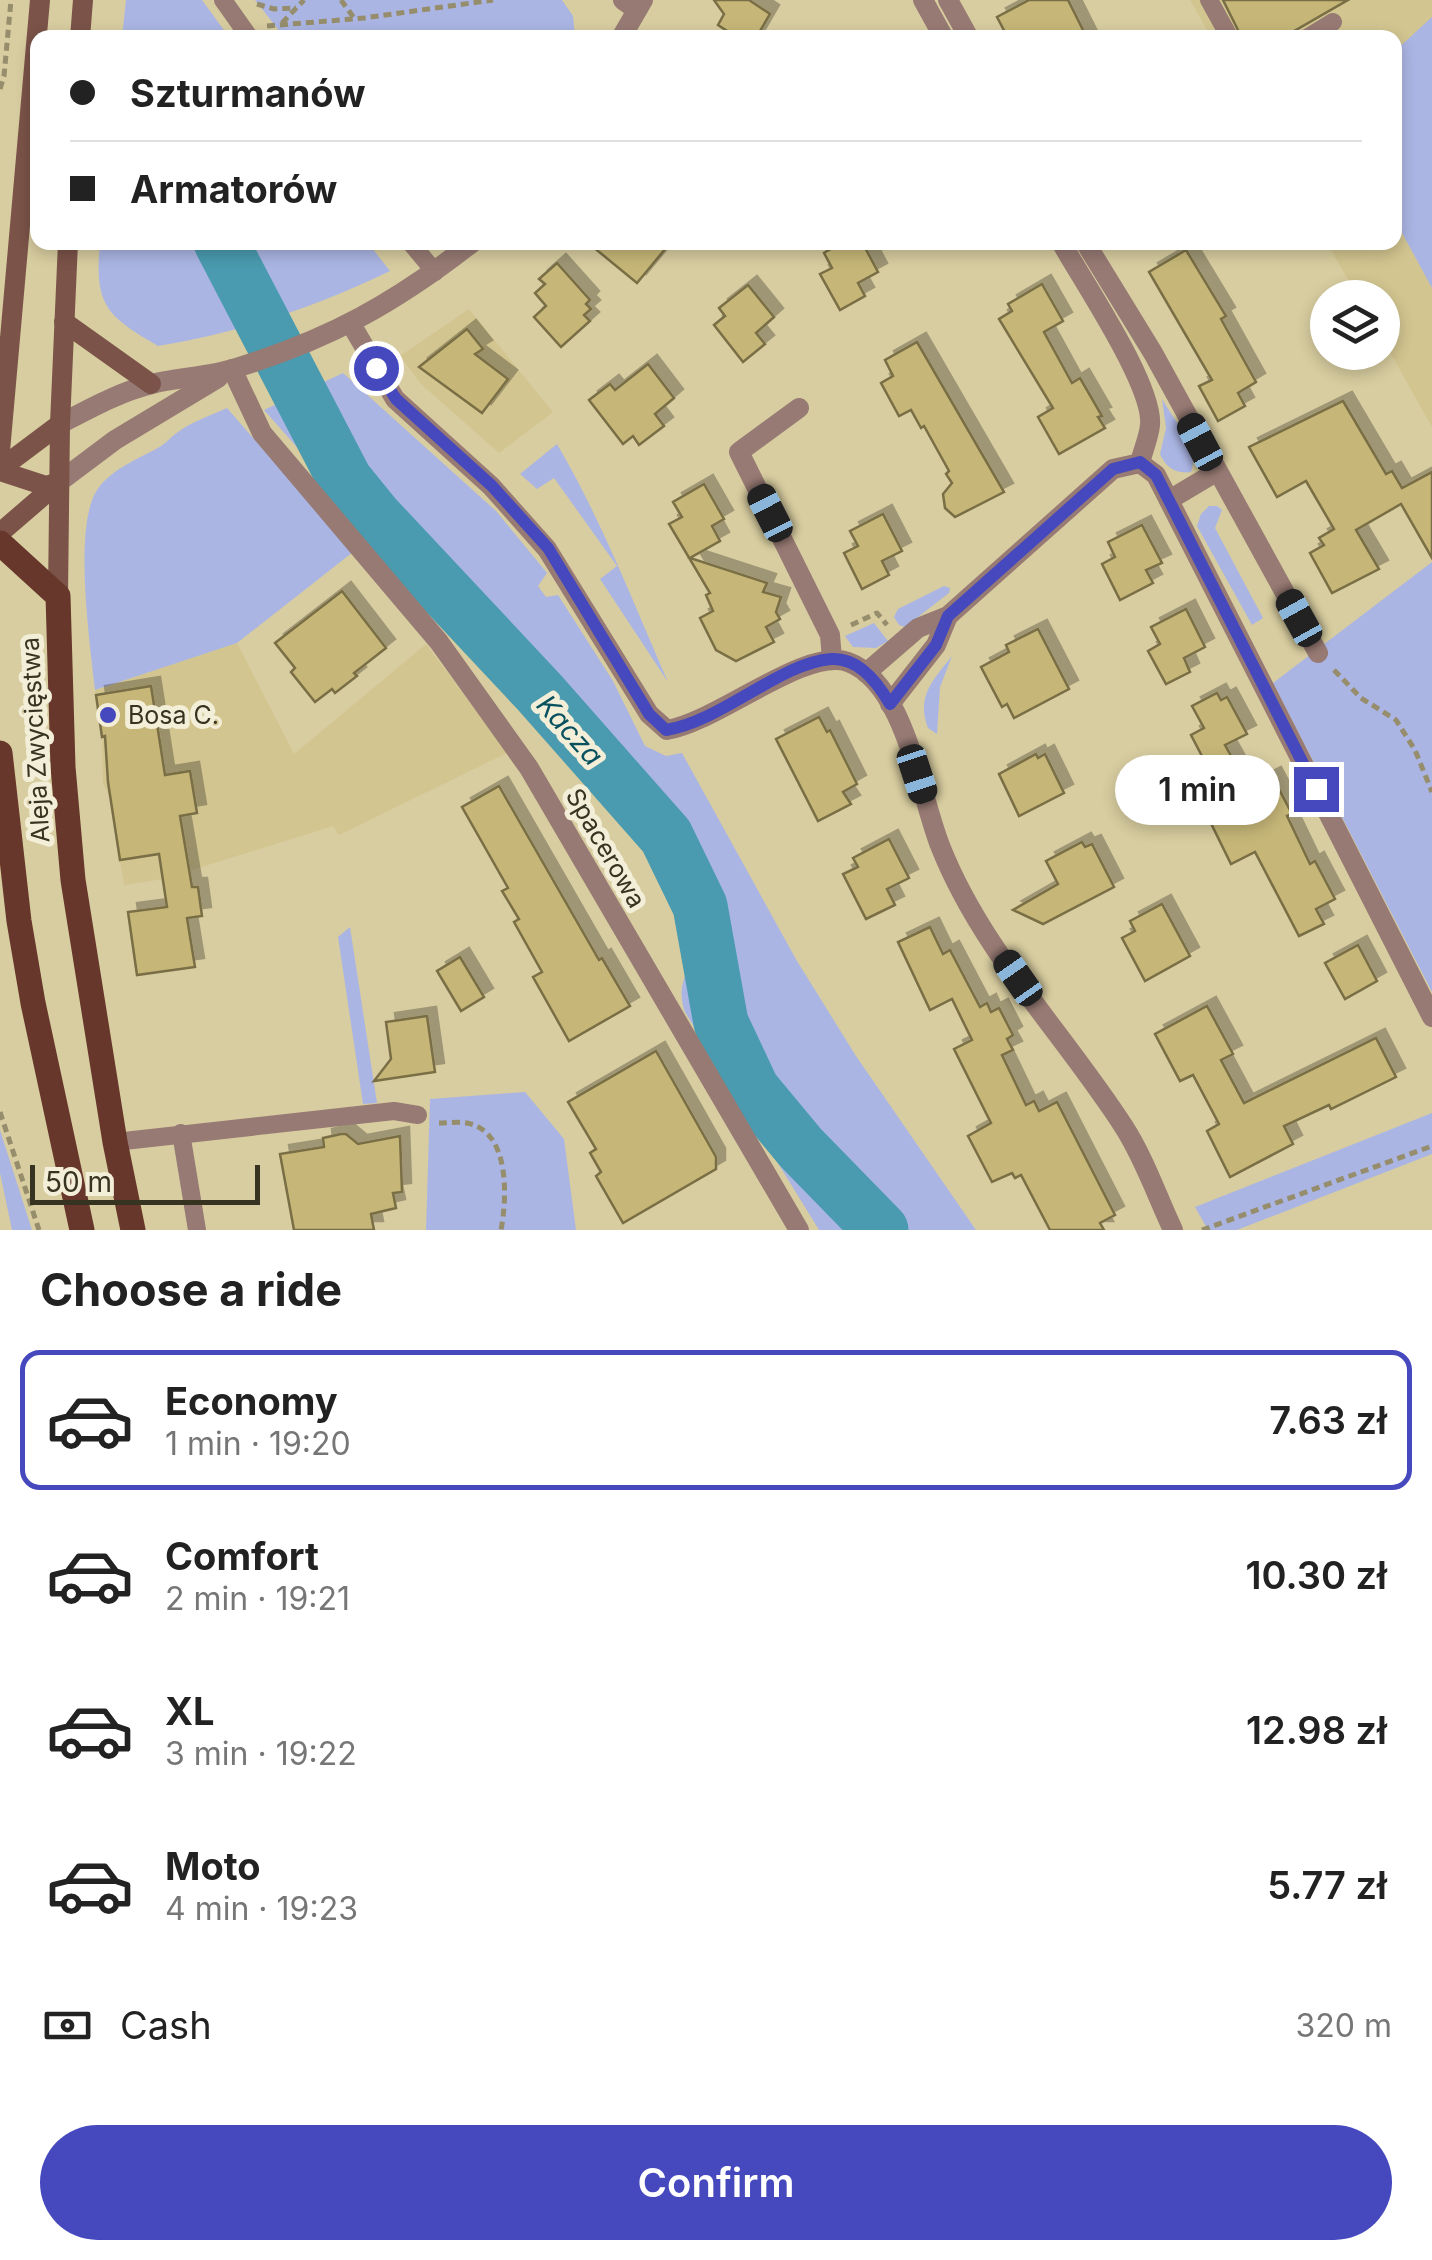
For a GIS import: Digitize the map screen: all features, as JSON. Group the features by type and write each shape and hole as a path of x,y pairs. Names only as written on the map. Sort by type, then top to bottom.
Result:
{"main road":[{"path":"37,30 40,0"},
{"path":"81,30 83,0"},
{"path":"0,451 30,113"},
{"name":"Aleja Zwycięstwa","path":"68,250 58,596 64,767 73,880 133,1230"},
{"path":"64,322 151,384"},
{"path":"0,470 60,424"},
{"path":"0,470 46,486 59,482"},
{"path":"0,533 59,482"},
{"path":"0,543 58,596"},
{"name":"Aleja Zwycięstwa","path":"0,752 32,1003 82,1230"}],"street":[{"path":"923,0 940,30"},
{"path":"948,0 965,30"},
{"path":"624,30 634,3"},
{"path":"60,424 151,384 237,368 312,343 352,324 463,250"},
{"path":"1066,250 1136,374 1146,400 1151,422 1140,462"},
{"path":"1090,250 1153,353 1318,653"},
{"path":"352,324 396,399 492,486 548,548 649,714 666,730 688,726 798,669 832,659 850,663 878,682 905,737 941,848 974,916 1126,1130 1173,1230"},
{"path":"59,482 115,440 237,368"},
{"name":"Spacerowa","path":"237,368 262,433 440,642 530,768 799,1230"},
{"path":"799,408 739,452 830,635 832,659"},
{"path":"1140,462 1156,475 1432,1018"},
{"path":"866,673 918,628 948,616 1113,469 1140,462"},
{"path":"1169,500 1216,472"},
{"path":"890,704 936,645 948,616"}],"lane":[{"path":"223,0 243,30"},
{"path":"1209,0 1226,30"},
{"path":"1320,30 1334,22"},
{"path":"417,250 435,272"},
{"path":"115,1142 394,1111 418,1115"},
{"path":"181,1133 196,1230"}],"path":[{"path":"0,90 11,0"},
{"path":"250,0 274,9 296,8"},
{"path":"280,25 304,0"},
{"path":"341,0 355,19"},
{"path":"261,30 493,0"},
{"path":"1318,653 1361,698 1396,720 1415,750 1432,792"},
{"path":"0,1112 39,1230"},
{"path":"418,1115 434,1122 471,1124 490,1135 499,1155 504,1188 500,1230"},
{"path":"1202,1230 1432,1146"}],"shaded area":[{"path":"126,0 202,0 224,30 123,30"},
{"path":"255,0 562,0 573,16 574,30 279,30"},
{"path":"1190,0 1432,0 1432,427 1400,370 1400,280 1348,280 1331,250 1402,250 1402,30 1207,30"},
{"path":"1432,17 1432,288 1402,233 1402,45"},
{"path":"100,250 374,250 390,271 277,317 158,346 126,326 107,306 99,281"},
{"path":"469,309 553,412 499,453 421,384 400,356"},
{"path":"343,373 496,511 547,573 538,586 546,597 558,595 613,681 645,746 666,756 682,753 797,961 856,1056 976,1230 888,1230 787,1122 741,1046 734,1022 724,926 706,879 666,811 635,776 592,744 577,751 549,732 475,635 364,523 264,410"},
{"path":"1162,399 1189,445 1191,472 1172,469 1160,454 1166,428"},
{"path":"227,408 353,552 237,643 95,690 85,557 90,507 97,490 118,470 184,428"},
{"path":"557,444 602,531 668,682 600,579 617,566 554,478 537,489 520,474"},
{"path":"1209,506 1222,510 1215,528 1263,618 1252,625 1197,526"},
{"path":"1432,562 1432,992 1273,683"},
{"path":"944,586 950,588 949,593 905,627 899,625 894,617 898,609"},
{"path":"874,623 888,641 876,648 853,647 845,636"},
{"path":"237,643 294,754 426,644 507,753 339,835 333,826 163,879 124,885 110,798 103,783 95,690"},
{"path":"952,656 940,687 937,734 928,728 925,697"},
{"path":"350,927 377,1103 363,1104 338,937"},
{"path":"694,941 714,1025 743,1088 790,1146 872,1230 819,1230 685,1012 683,984"},
{"path":"525,1092 564,1139 576,1230 426,1230 430,1099"},
{"path":"1432,1113 1432,1154 1237,1230 1208,1230 1195,1207"},
{"path":"0,1130 32,1230 12,1230 0,1173"}],"building":[{"path":"714,0 749,0 770,14 761,30 726,30 718,25 724,14"},
{"path":"1029,0 1068,0 1083,30 1004,30 997,17"},
{"path":"1223,0 1348,0 1296,30 1238,30"},
{"path":"597,250 664,250 637,283"},
{"path":"866,250 878,272 858,283 865,296 840,310 820,274 832,268 824,253"},
{"path":"1186,250 1226,316 1221,319 1256,382 1238,393 1245,406 1218,421 1199,386 1212,380 1149,272"},
{"path":"557,263 590,300 586,304 591,309 584,315 590,321 561,347 534,317 546,306 535,293 545,284 539,279"},
{"path":"1042,284 1063,321 1044,332 1072,383 1080,378 1105,428 1059,454 1038,417 1053,408 999,319 1012,311 1008,304"},
{"path":"748,285 774,317 756,333 765,344 743,362 714,325 725,316 719,308"},
{"path":"467,329 483,349 475,354 508,379 482,413 419,367"},
{"path":"917,342 1004,492 955,517 945,508 943,494 952,483 946,474 949,471 924,426 921,428 911,410 899,416 881,383 893,376 885,360"},
{"path":"648,364 674,398 655,414 664,426 639,445 633,436 623,444 589,400 610,384 615,390"},
{"path":"1343,401 1386,474 1392,471 1402,488 1432,472 1432,558 1401,504 1356,530 1379,569 1332,593 1310,553 1324,545 1319,538 1334,529 1306,481 1277,497 1249,447"},
{"path":"704,484 724,519 712,526 720,541 690,558 767,583 763,592 781,597 776,612 780,619 766,627 774,642 736,661 716,650 700,618 713,611 706,595 710,593 669,524 682,517 673,502"},
{"path":"883,514 902,551 882,561 889,575 862,589 844,553 858,546 850,531"},
{"path":"1142,525 1162,563 1146,570 1153,583 1120,600 1102,564 1115,557 1108,542"},
{"path":"342,591 386,648 335,693 332,689 315,702 291,672 295,668 275,643"},
{"path":"1186,609 1205,647 1184,658 1190,672 1166,684 1148,651 1160,644 1151,627"},
{"path":"1038,629 1069,689 1014,718 1007,704 1002,707 981,667 1009,652 1006,645"},
{"path":"151,686 165,775 190,771 197,813 180,816 192,887 198,887 202,916 187,918 195,967 137,975 128,912 167,907 159,854 120,860 105,736 102,737 96,695"},
{"path":"1217,693 1221,700 1227,697 1247,734 1225,745 1249,788 1272,776 1292,814 1287,816 1310,864 1315,861 1335,899 1316,909 1324,924 1299,936 1255,852 1231,864 1203,807 1229,808 1191,735 1204,728 1192,706"},
{"path":"819,717 827,732 830,730 857,784 843,792 851,804 818,821 776,739"},
{"path":"1036,754 1038,758 1045,754 1064,793 1019,816 999,774"},
{"path":"499,786 599,960 602,958 630,1006 569,1041 533,977 542,972 514,922 519,919 502,891 508,888 462,807"},
{"path":"889,839 909,878 887,889 895,905 866,919 843,874 858,867 853,858"},
{"path":"1082,842 1085,847 1092,844 1114,887 1043,924 1013,910 1058,884 1046,861"},
{"path":"1162,904 1190,956 1145,981 1122,938 1135,931 1130,921"},
{"path":"930,927 943,954 950,950 980,1007 987,1003 991,1012 999,1008 1013,1035 1007,1039 1013,1050 1002,1055 1026,1105 1034,1101 1039,1111 1057,1102 1115,1215 1100,1223 1104,1230 1050,1230 1021,1175 1015,1178 1012,1173 992,1182 968,1136 991,1123 954,1049 972,1040 952,999 930,1010 898,942"},
{"path":"1358,945 1377,981 1345,999 1325,963"},
{"path":"460,957 484,997 461,1011 437,971"},
{"path":"1207,1006 1233,1054 1221,1060 1244,1103 1376,1038 1396,1077 1331,1109 1329,1105 1284,1126 1293,1144 1230,1177 1207,1131 1219,1124 1193,1075 1180,1081 1155,1034"},
{"path":"427,1016 435,1072 374,1081 391,1059 386,1022"},
{"path":"656,1051 716,1157 716,1169 623,1223 596,1176 601,1172 590,1153 596,1149 568,1102"},
{"path":"341,1134 358,1144 400,1136 402,1192 393,1193 396,1208 371,1214 374,1230 294,1230 280,1154 324,1147 323,1138"}],"waterway":[{"name":"Kacza","path":"225,250 345,480 666,836 700,906 721,1023 752,1089 801,1148 881,1230"}],"place":[{"name":"Bosa C.","path":"108,715"}],"route":[{"path":"376,368 396,399 492,486 548,548 649,714 666,730 688,726 798,669 832,659 850,663 878,682 890,704 936,645 948,616 1113,469 1140,462 1156,475 1316,789"}]}
